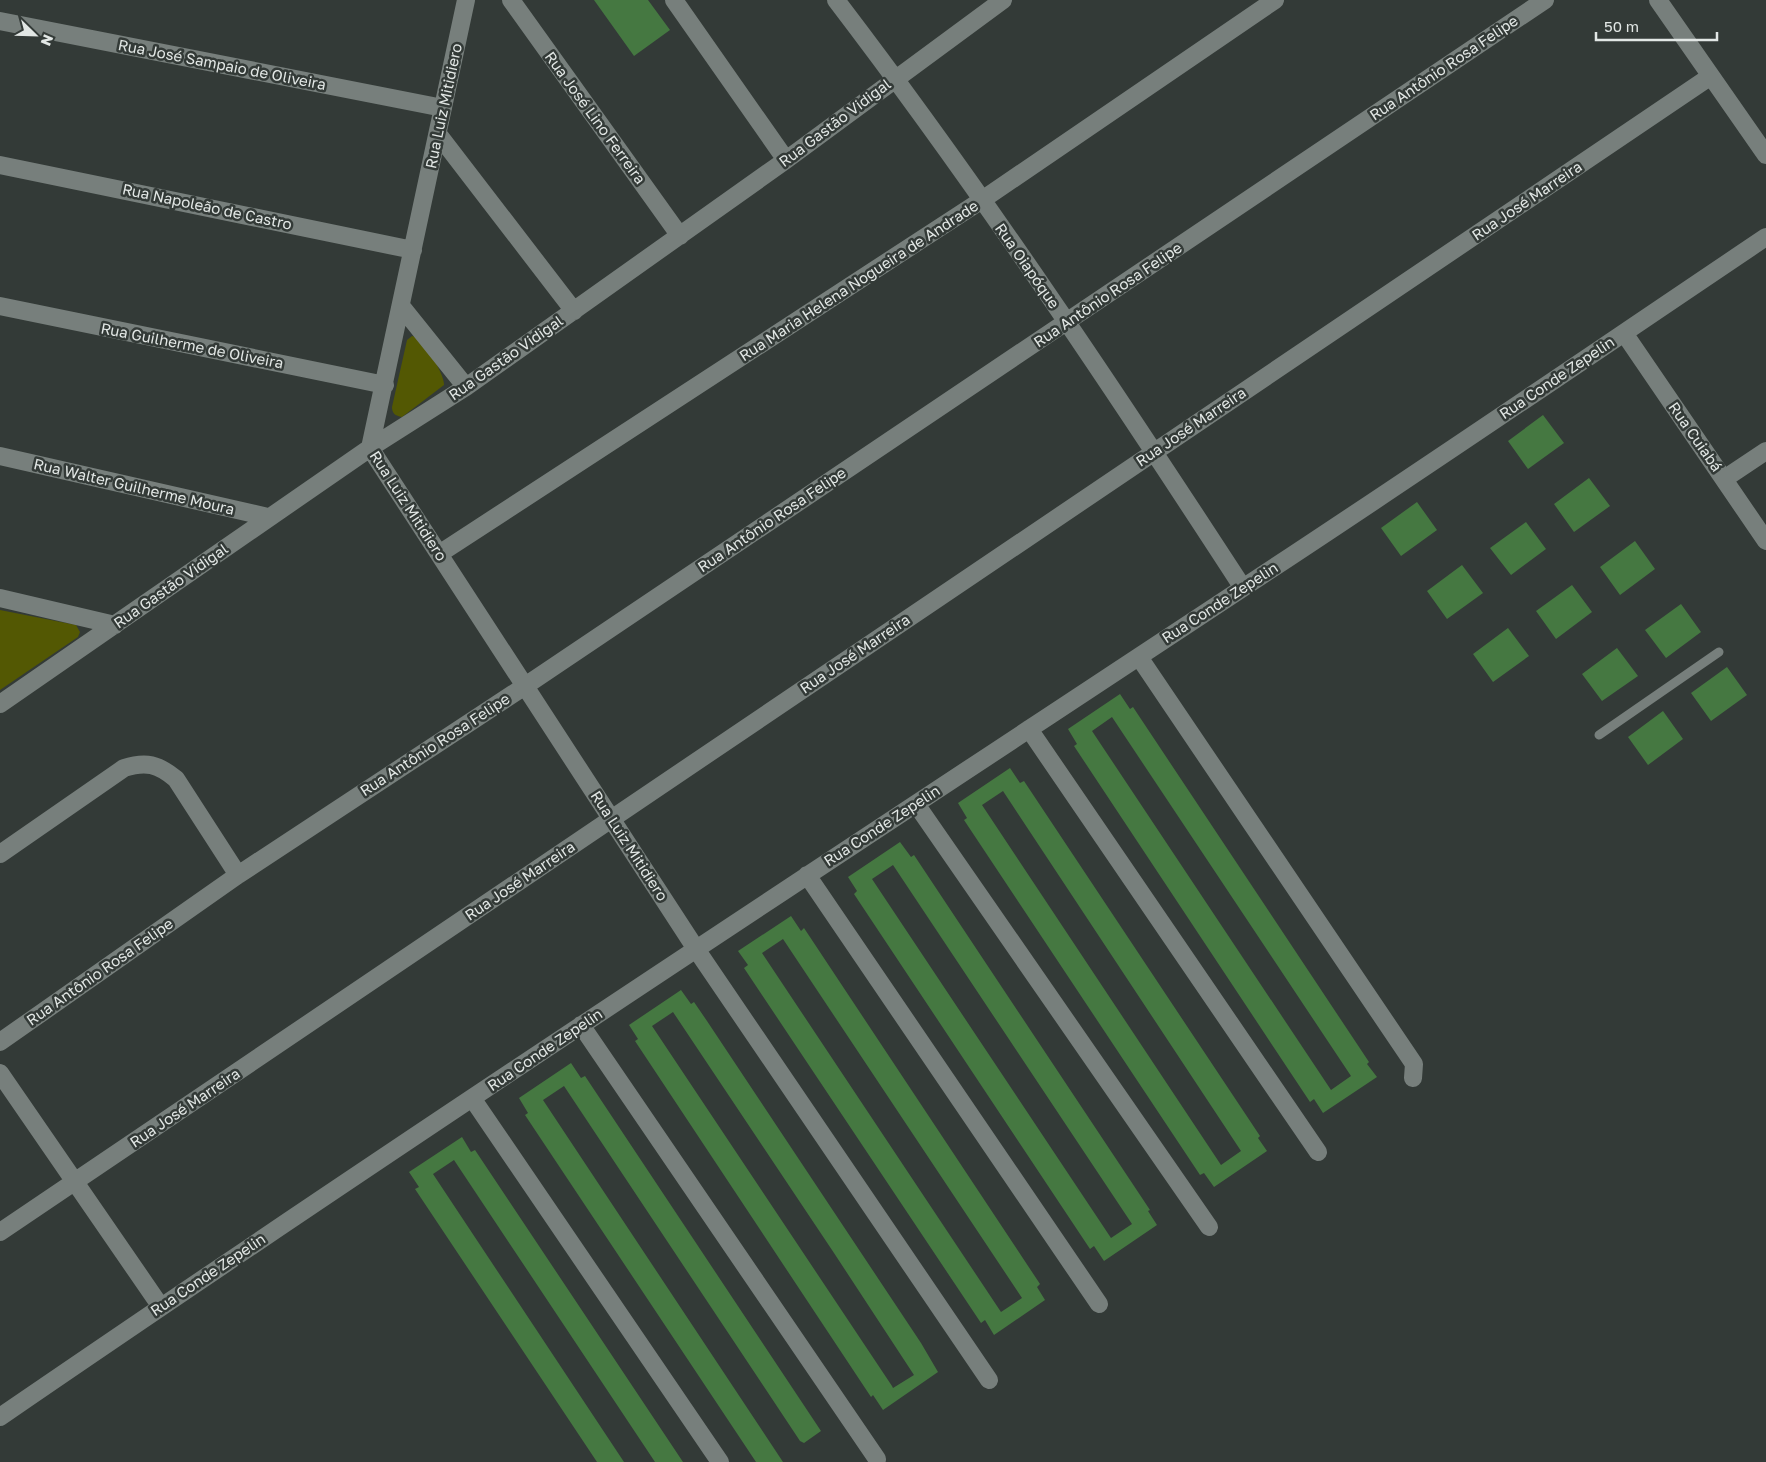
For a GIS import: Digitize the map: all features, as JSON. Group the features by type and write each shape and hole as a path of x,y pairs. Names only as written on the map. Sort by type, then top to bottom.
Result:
{"street":[{"name":"Rua Luiz Mitidiero","path":"466,0 370,448 696,949 989,1380"},
{"name":"Rua José Lino Ferreira","path":"511,0 680,236"},
{"path":"674,0 786,160"},
{"name":"Rua Oiapóque","path":"836,0 896,78 982,200 1154,452 1243,588"},
{"name":"Rua Gastão Vidigal","path":"0,704 115,626 268,517 370,448 466,388 786,160 1004,0"},
{"name":"Rua Maria Helena Nogueira de Andrade","path":"439,554 982,200 1275,0"},
{"name":"Rua Antônio Rosa Felipe","path":"0,1042 238,875 525,686 1545,0"},
{"path":"1658,0 1766,155"},
{"name":"Rua José Sampaio de Oliveira","path":"0,21 443,108"},
{"name":"Rua José Marreira","path":"0,1232 1711,76"},
{"path":"438,134 574,311"},
{"name":"Rua Napoleão de Castro","path":"0,165 413,250"},
{"name":"Rua Conde Zepelin","path":"0,1417 581,1025 1243,588 1766,237"},
{"name":"Rua Guilherme de Oliveira","path":"0,306 385,385"},
{"path":"401,306 466,388"},
{"name":"Rua Cuiabá","path":"1624,333 1766,541"},
{"path":"1724,479 1766,451"},
{"name":"Rua Walter Guilherme Moura","path":"0,456 268,517"},
{"path":"0,598 115,626"},
{"path":"1139,657 1414,1064 1413,1078"},
{"path":"1029,729 1318,1152"},
{"path":"0,854 124,768 138,763 152,764 164,769 176,779 238,875"},
{"path":"916,804 1209,1228"},
{"path":"807,875 1099,1304"},
{"path":"581,1025 877,1459"},
{"path":"0,1073 161,1307"},
{"path":"472,1098 720,1462"}],"lane":[{"path":"1598,734 1719,652"}],"shaded area":[{"path":"412,336 417,338 427,349 441,373 444,385 402,417 394,414 392,407 407,340"},
{"path":"0,610 76,625 80,632 78,637 0,690"}],"building":[{"path":"594,0 648,0 670,30 634,56"},
{"path":"1543,415 1564,443 1528,469 1508,441"},
{"path":"1589,478 1610,506 1574,532 1554,504"},
{"path":"1417,502 1437,530 1401,556 1381,528"},
{"path":"1526,522 1546,549 1511,575 1490,548"},
{"path":"1635,541 1655,569 1620,595 1600,567"},
{"path":"1462,565 1483,593 1447,619 1427,591"},
{"path":"1572,585 1592,612 1556,639 1536,611"},
{"path":"1681,604 1701,632 1666,658 1645,630"},
{"path":"1508,628 1529,656 1493,682 1473,654"},
{"path":"1617,648 1638,676 1602,701 1582,674"},
{"path":"1727,667 1747,695 1711,721 1691,693"},
{"path":"1120,694 1130,709 1133,707 1369,1062 1367,1064 1377,1077 1323,1113 1314,1099 1310,1102 1074,746 1077,744 1068,729","holes":["1112,717 1351,1076 1331,1090 1092,731"]},
{"path":"1663,711 1683,739 1648,765 1628,737"},
{"path":"1010,768 1020,783 1024,781 1260,1136 1258,1138 1267,1151 1214,1187 1204,1173 1200,1175 964,820 967,818 958,803","holes":["1003,791 1241,1151 1221,1165 982,805"]},
{"path":"900,842 911,857 914,855 1150,1210 1148,1211 1157,1225 1104,1261 1094,1246 1090,1249 854,894 857,891 848,877","holes":["893,865 1132,1224 1111,1238 872,879"]},
{"path":"791,916 801,931 804,928 1040,1284 1037,1287 1045,1300 994,1335 985,1320 981,1323 744,968 748,965 738,951","holes":["783,939 1022,1298 1001,1312 762,953"]},
{"path":"681,990 691,1004 694,1002 921,1343 938,1372 883,1410 873,1395 871,1397 635,1041 638,1039 629,1025","holes":["673,1012 914,1375 893,1388 652,1026"]},
{"path":"571,1063 581,1078 585,1076 821,1431 804,1443 800,1441 564,1086 543,1100 783,1462 756,1462 525,1115 528,1113 519,1098"},
{"path":"462,1137 471,1152 475,1150 683,1462 655,1462 454,1160 433,1174 624,1462 597,1462 415,1189 419,1187 409,1172"}]}
